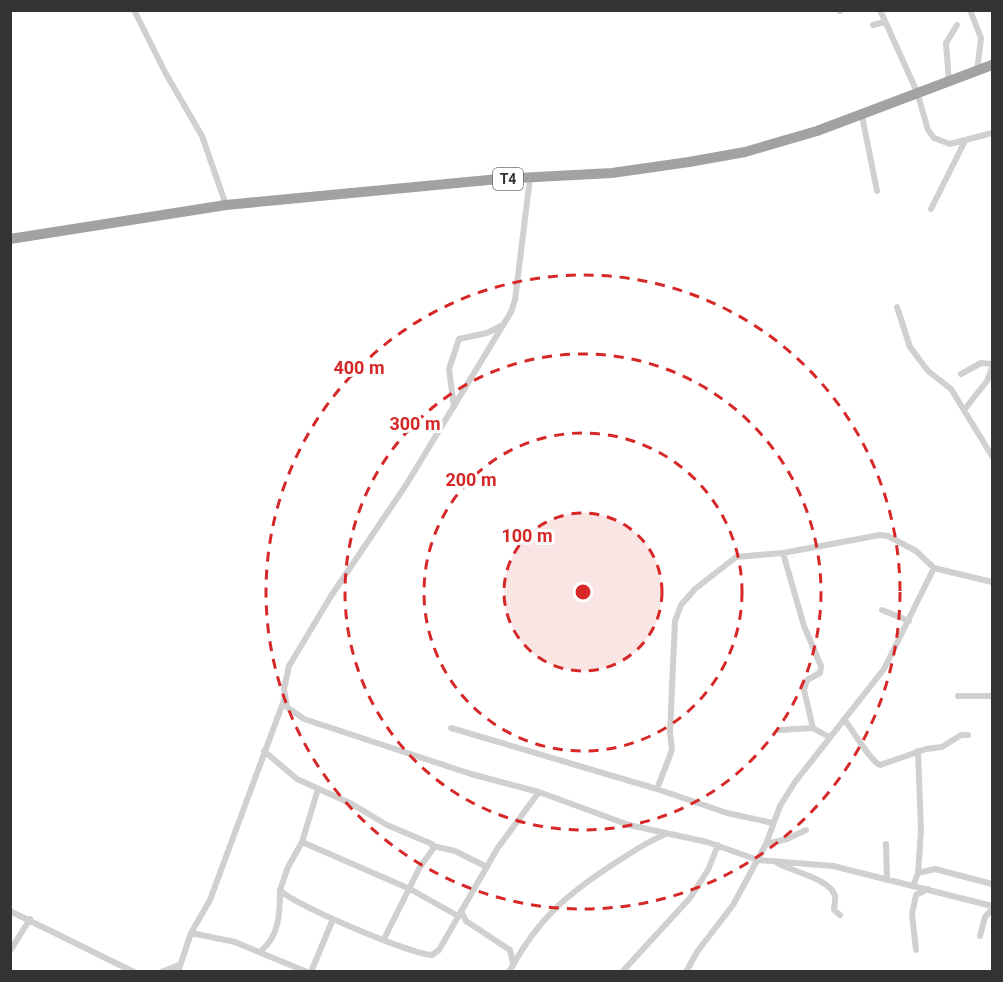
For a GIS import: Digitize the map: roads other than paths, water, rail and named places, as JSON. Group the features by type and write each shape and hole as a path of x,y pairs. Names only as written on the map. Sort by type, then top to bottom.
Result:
{"highway":[{"name":"T4","path":"10,239 226,205 612,173 745,152 862,116 993,65"}],"street":[{"path":"134,10 166,74 202,136 226,205"},
{"path":"880,10 917,93 928,130 933,138 950,144 993,133"},
{"path":"970,10 981,38 977,71"},
{"path":"873,26 885,22"},
{"path":"949,82 946,44 957,25"},
{"path":"862,116 877,191"},
{"path":"931,209 964,141"},
{"path":"161,972 179,968 191,933 210,900 284,699 289,666 454,407 504,324 515,300 530,178"},
{"path":"897,307 910,346 928,371 951,389 993,456"},
{"path":"454,407 449,369 459,339 487,333 504,324"},
{"path":"961,374 981,363 993,364"},
{"path":"964,410 987,381 993,369"},
{"path":"657,789 672,750 670,732 672,636 681,605 695,589 736,557 783,553 825,544 888,536 916,551 934,568 993,582"},
{"path":"783,553 804,626 821,666 820,673 807,680 804,690 813,728"},
{"path":"686,972 697,952 733,905 766,844 773,823 791,788 829,736 884,669 934,568"},
{"path":"882,610 909,621"},
{"path":"958,696 993,696"},
{"path":"284,699 287,707 304,719 471,774 539,792 614,821 718,845 758,860 833,866 929,889 993,908 985,917 980,936"},
{"path":"843,719 875,763 886,764 918,751 942,747 961,735 968,735"},
{"path":"451,728 657,789 727,813 773,823"},
{"path":"779,730 813,728 829,736"},
{"path":"913,886 918,873 921,831 918,751"},
{"path":"264,752 286,771 352,804 387,825 425,839 433,846 446,848 487,867"},
{"path":"909,754 919,762"},
{"path":"261,951 272,937 278,924 280,890 288,867 302,842 318,789"},
{"path":"280,890 290,899 333,919 432,955 440,950 487,867 539,792"},
{"path":"766,844 806,830"},
{"path":"511,968 522,945 567,896 635,849 666,834"},
{"path":"302,842 460,913 466,921 510,950"},
{"path":"886,844 886,880"},
{"path":"622,972 690,898 708,870 718,845"},
{"path":"384,939 433,846"},
{"path":"774,862 790,870 806,874 828,887 836,898 834,910 840,915"},
{"path":"918,873 934,869 993,884"},
{"path":"916,950 913,903 916,895 929,889"},
{"path":"10,911 134,972"},
{"path":"10,951 30,919"},
{"path":"191,933 224,939 261,951 309,972 333,919"},
{"path":"453,926 466,921"},
{"path":"510,950 522,945"},
{"path":"510,950 511,968"}]}
